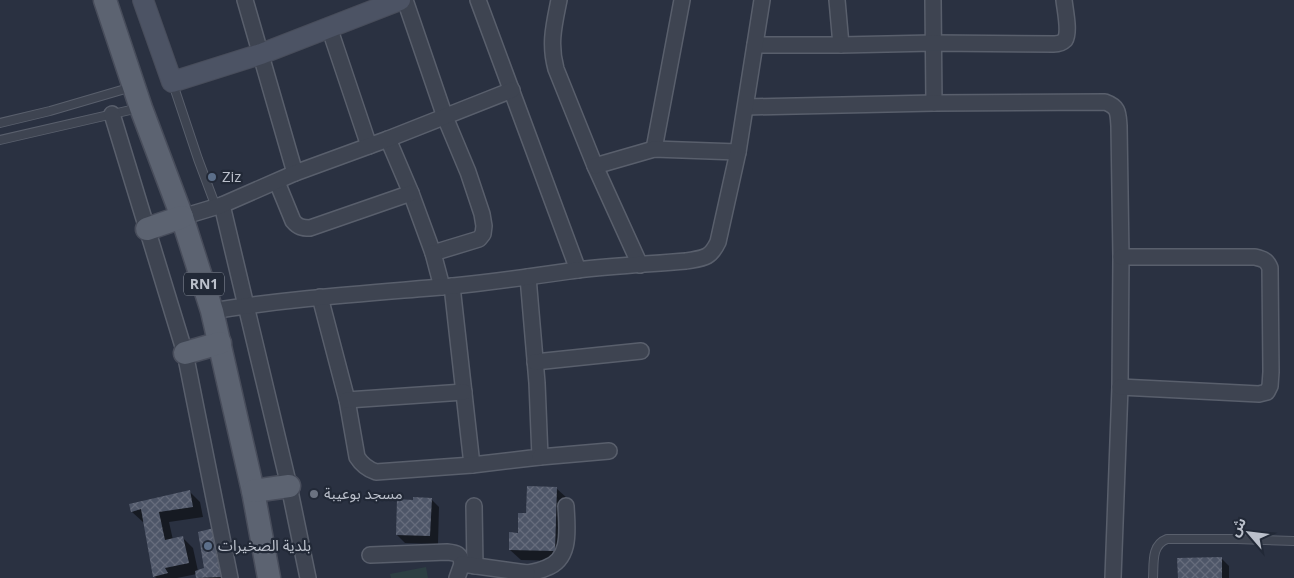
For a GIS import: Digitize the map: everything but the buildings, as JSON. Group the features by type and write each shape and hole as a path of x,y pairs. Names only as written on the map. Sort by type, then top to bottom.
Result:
{"main road":[{"name":"RN1","path":"105,0 182,217 212,311 253,491 269,578"},
{"path":"147,229 182,217"},
{"path":"184,353 220,344"},
{"path":"253,491 288,486"}],"street":[{"path":"143,0 172,82 261,54 400,0"},
{"path":"245,0 295,173"},
{"path":"405,0 445,117 468,172 484,226 483,234 479,239 433,254"},
{"path":"478,0 578,270"},
{"path":"559,0 552,56 596,166 640,265"},
{"path":"654,149 682,0"},
{"path":"212,311 246,305 320,297 528,278 578,270 686,261 710,255 718,242 738,152 762,0"},
{"path":"838,0 841,45"},
{"path":"933,0 934,103"},
{"path":"755,45 1054,44 1060,43 1065,39 1067,32 1064,0"},
{"path":"330,27 369,146"},
{"path":"182,217 219,206 295,173 388,140 512,90"},
{"path":"746,107 1105,102 1112,104 1118,110 1121,257 1120,387 1113,578"},
{"path":"112,114 184,353 230,578"},
{"path":"388,140 447,286 464,392 472,465"},
{"path":"596,166 654,149 738,152"},
{"path":"277,182 292,221 297,226 303,228 310,228 411,193"},
{"path":"219,206 246,305 308,578"},
{"path":"1120,387 1259,394 1267,392 1270,386 1271,372 1270,268 1268,262 1256,257 1121,257"},
{"path":"528,278 536,362 540,457"},
{"path":"320,297 347,400 357,457 368,469 376,472 472,465 609,451"},
{"path":"536,362 641,352"},
{"path":"347,400 464,392"},
{"path":"465,569 474,506"},
{"path":"465,569 526,576 547,568 557,561 563,554 566,546 566,506"},
{"path":"370,555 457,553 460,555 465,569"}],"lane":[{"path":"172,82 198,160 219,206"},
{"path":"0,140 112,114 138,97"},
{"path":"0,122 50,111 138,97"},
{"path":"1153,578 1154,553 1161,541 1167,539 1294,541"}],"shaded area":[{"path":"426,567 428,578 391,578 390,574"}],"place":[{"name":"Ziz","path":"212,177"},
{"name":"مسجد بوعيبة","path":"314,494"},
{"name":"بلدية الصخيرات","path":"208,546"}]}
